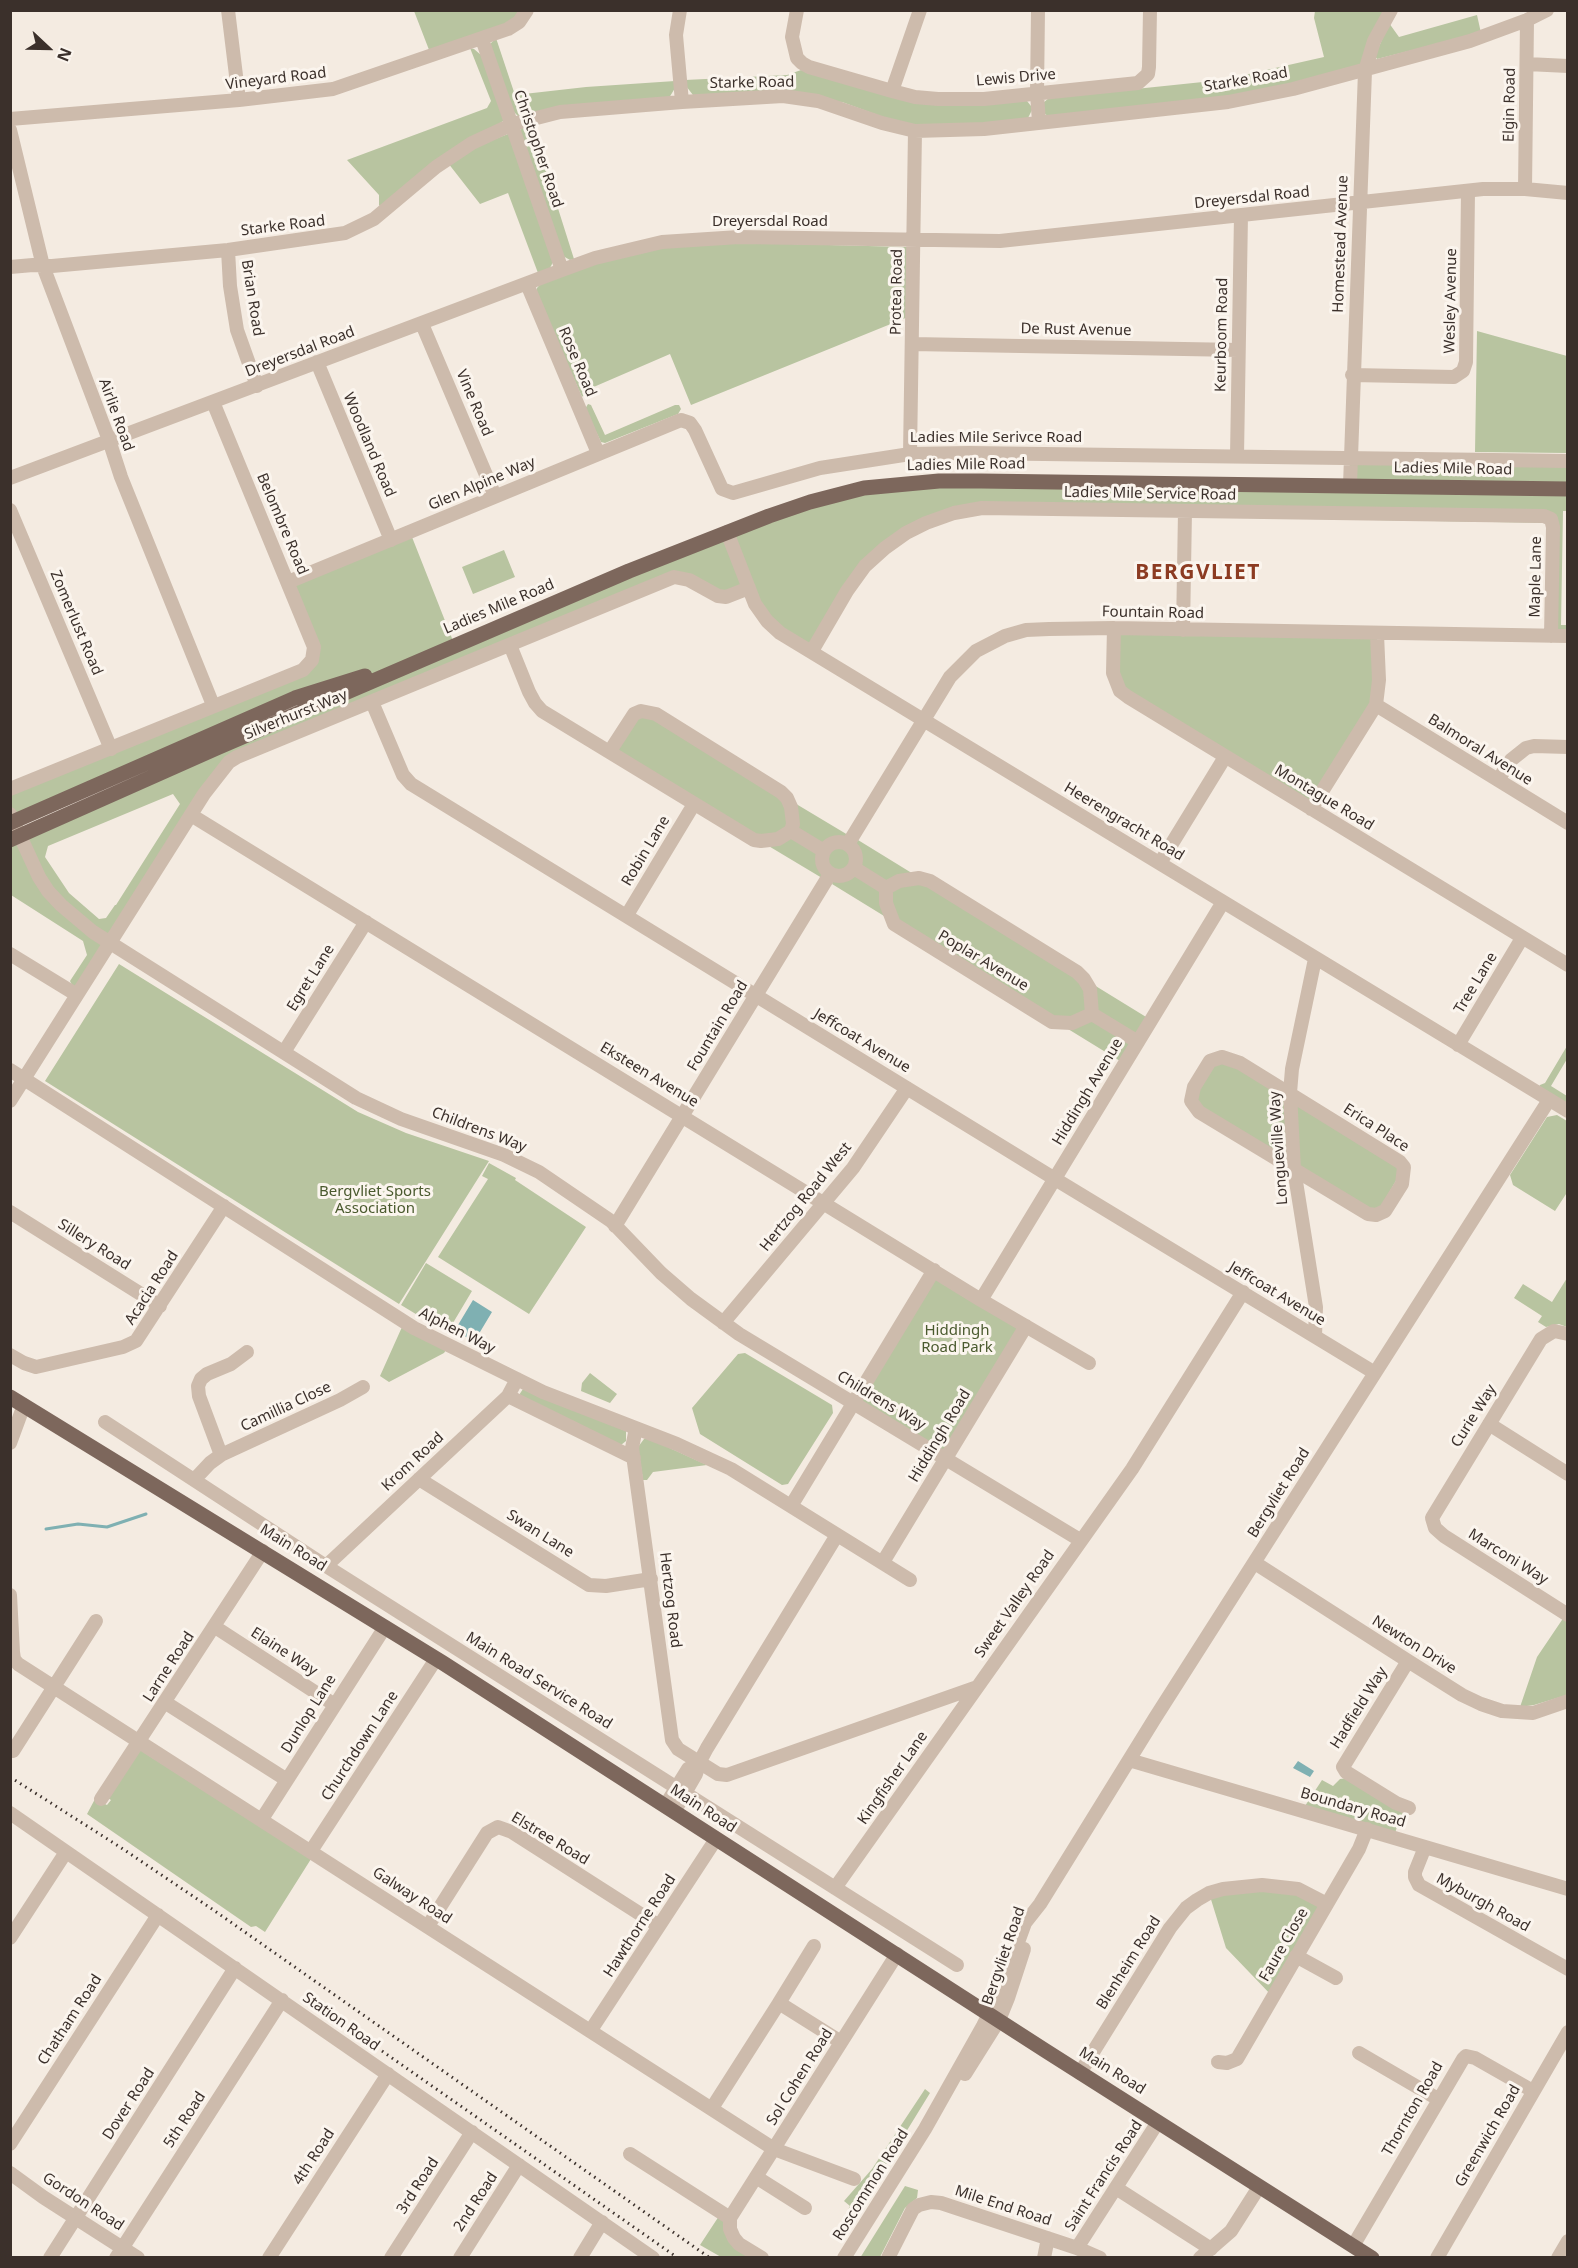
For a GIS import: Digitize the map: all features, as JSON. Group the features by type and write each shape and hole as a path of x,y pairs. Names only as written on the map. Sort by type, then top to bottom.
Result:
{"main road":[{"name":"Ladies Mile Road","path":"13,827 401,669 629,571 810,502 864,488 981,481 1568,489"},
{"name":"Main Road","path":"10,1397 436,1659 1371,2257"}],"street":[{"path":"228,10 239,100"},
{"name":"Vineyard Road","path":"10,119 239,100 333,89 512,27 519,22 527,10"},
{"path":"680,10 676,35 682,102"},
{"name":"Lewis Drive","path":"797,10 792,37 797,58 808,67 915,97 938,99 984,99 1138,83 1148,74 1150,10"},
{"path":"892,91 920,10"},
{"path":"1038,10 1039,122"},
{"name":"Homestead Avenue","path":"1350,485 1352,375 1365,71 1374,41 1390,10"},
{"name":"Starke Road","path":"10,267 228,250 333,236 357,228 391,207 446,160 472,143 513,124 560,112 769,97 809,99 837,106 882,123 915,131 984,129 1228,102 1365,71 1470,41 1527,21 1547,10"},
{"name":"Elgin Road","path":"1525,189 1527,21"},
{"name":"Christopher Road","path":"482,39 562,270"},
{"path":"1527,64 1568,66"},
{"name":"Airlie Road","path":"10,130 43,266 128,496 213,705"},
{"name":"Protea Road","path":"910,454 915,131"},
{"name":"Dreyersdal Road","path":"10,478 562,270 616,253 662,242 739,237 1000,241 1468,191 1525,189 1568,193"},
{"name":"Wesley Avenue","path":"1352,375 1454,377 1463,371 1466,362 1468,191"},
{"name":"Keurboom Road","path":"1237,456 1241,216"},
{"name":"Brian Road","path":"228,250 230,286 237,330 257,386"},
{"name":"Rose Road","path":"527,284 598,453"},
{"name":"Vine Road","path":"422,324 495,496"},
{"name":"De Rust Avenue","path":"912,344 1238,350"},
{"name":"Woodland Road","path":"317,362 391,540"},
{"name":"Belombre Road","path":"213,402 314,647 312,660 303,670 213,705"},
{"name":"Glen Alpine Way","path":"288,582 676,421 690,423"},
{"name":"Ladies Mile Serivce Road","path":"690,423 722,489 733,493 820,468 910,454 1350,457"},
{"path":"1350,457 1568,461"},
{"name":"Ladies Mile Service Road","path":"812,651 847,591 865,566 906,533 954,513 982,508 1471,514 1544,516 1551,519"},
{"name":"Zomerlust Road","path":"10,510 111,748"},
{"path":"1183,630 1185,512"},
{"name":"Maple Lane","path":"1551,519 1553,527 1551,636"},
{"name":"Heerengracht Road","path":"727,532 755,604 767,621 780,633 1568,1112"},
{"name":"Silverhurst Way","path":"10,1101 191,815 221,770 237,757 674,577 688,580 718,597 726,597 749,588"},
{"name":"Fountain Road","path":"848,844 950,677 962,663 990,642 1026,630 1114,628 1568,636"},
{"name":"Montague Road","path":"1114,628 1113,673 1120,691 1568,965"},
{"path":"1311,809 1376,705 1377,634"},
{"path":"510,645 532,698 542,711 754,840 778,839 791,831"},
{"name":"Jeffcoat Avenue","path":"372,702 406,780 755,996 1375,1373"},
{"path":"10,789 213,705"},
{"name":"Balmoral Avenue","path":"1376,705 1568,823"},
{"path":"610,751 634,714 642,711 656,714 781,792 791,807 793,816 791,831"},
{"path":"1498,780 1511,760 1526,748 1568,747"},
{"path":"1160,863 1226,757"},
{"name":"Robin Lane","path":"627,915 694,804"},
{"name":"Eksteen Avenue","path":"191,815 981,1300 1089,1363"},
{"name":"Childrens Way","path":"13,827 39,877 54,898 77,920 340,1088 392,1115 504,1155 539,1172 582,1200 615,1226 669,1279 723,1323 1080,1540"},
{"path":"791,831 824,851"},
{"path":"832,843 848,844 856,855 854,868 843,876 830,874 823,866 824,851 832,843"},
{"path":"854,868 886,888 908,879 919,878 930,881 1077,972 1090,989 1092,1014 1138,1042"},
{"name":"Fountain Road","path":"615,1226 830,874"},
{"name":"Poplar Avenue","path":"886,888 886,903 890,919 921,942 1052,1022 1072,1023 1092,1014"},
{"name":"Hiddingh Avenue","path":"981,1300 1223,902"},
{"name":"Egret Lane","path":"284,1052 366,922"},
{"name":"Tree Lane","path":"1458,1045 1522,938"},
{"path":"10,954 77,995"},
{"name":"Longueville Way","path":"1315,959 1292,1069 1290,1094 1294,1169 1315,1300 1315,1336"},
{"path":"1290,1094 1240,1063 1222,1057 1210,1061 1205,1067 1194,1087 1191,1101 1199,1112 1294,1169"},
{"name":"Alphen Way","path":"10,1070 382,1310 565,1402 677,1444 731,1469 910,1580"},
{"name":"Hertzog Road West","path":"723,1323 825,1203 876,1136 907,1088"},
{"name":"Erica Place","path":"1290,1094 1393,1156 1404,1167 1405,1175 1402,1184 1384,1211 1376,1215 1368,1214 1294,1169"},
{"name":"Bergvliet Road","path":"994,2017 1014,1982 1040,1904 1129,1760 1549,1100"},
{"name":"Acacia Road","path":"10,1354 36,1367 123,1347 136,1341 224,1206"},
{"name":"Sillery Road","path":"10,1212 160,1306"},
{"path":"790,1506 934,1270"},
{"name":"Sweet Valley Road","path":"977,1686 1132,1469 1243,1292"},
{"name":"Hiddingh Road","path":"883,1562 1026,1326"},
{"name":"Curie Way","path":"1432,1525 1433,1513 1541,1339 1561,1332"},
{"path":"221,1455 199,1396 198,1386 207,1374 231,1364 247,1352"},
{"name":"Krom Road","path":"326,1566 508,1396 518,1380"},
{"name":"Camillia Close","path":"194,1480 221,1455 363,1387"},
{"path":"508,1396 634,1458"},
{"path":"10,1443 24,1405"},
{"name":"Main Road Service Road","path":"105,1422 326,1566 957,1965"},
{"path":"1489,1424 1568,1474"},
{"name":"Hertzog Road","path":"636,1428 632,1448 672,1740 678,1749 699,1763"},
{"name":"Swan Lane","path":"419,1479 589,1585 606,1586 651,1579"},
{"name":"Marconi Way","path":"1432,1525 1444,1536 1568,1615"},
{"path":"669,1809 681,1790 688,1769 699,1763 837,1535"},
{"name":"Larne Road","path":"101,1799 263,1551"},
{"name":"Newton Drive","path":"1254,1563 1462,1695 1502,1711 1533,1713 1568,1701"},
{"name":"Galway Road","path":"10,1595 14,1659 18,1664 774,2149 854,2179"},
{"path":"13,1751 96,1621"},
{"name":"Elaine Way","path":"215,1627 335,1704"},
{"name":"Dunlop Lane","path":"262,1819 385,1627"},
{"name":"Churchdown Lane","path":"311,1851 436,1659"},
{"name":"Hadfield Way","path":"1408,1661 1343,1767 1346,1772 1396,1803 1409,1808"},
{"path":"699,1763 718,1774 727,1775 977,1686"},
{"name":"Kingfisher Lane","path":"835,1888 977,1686"},
{"path":"166,1702 287,1780"},
{"name":"Boundary Road","path":"1129,1760 1568,1889"},
{"name":"Station Road","path":"10,1813 653,2258"},
{"name":"Elstree Road","path":"428,1926 487,1833 498,1827 512,1832 659,1926"},
{"name":"Faure Close","path":"1218,2062 1227,2063 1237,2059 1359,1849 1367,1829"},
{"name":"Hawthorne Road","path":"591,2030 716,1839"},
{"name":"Myburgh Road","path":"1425,1846 1415,1872 1419,1886 1568,1970"},
{"path":"10,1938 66,1851"},
{"path":"798,1892 810,1872"},
{"name":"Blenheim Road","path":"1080,2073 1170,1928 1186,1908 1197,1900 1223,1889 1262,1884 1298,1889 1327,1904"},
{"name":"Chatham Road","path":"10,2144 158,1915"},
{"path":"712,2108 814,1946"},
{"name":"Sol Cohen Road","path":"730,2218 897,1954"},
{"path":"1296,1956 1336,1978"},
{"name":"Dover Road","path":"50,2258 235,1968"},
{"name":"5th Road","path":"119,2253 282,2000"},
{"path":"779,2003 841,2042"},
{"name":"Roscommon Road","path":"844,2258 925,2129 959,2083 994,2017"},
{"name":"Greenwich Road","path":"1437,2258 1568,2032"},
{"path":"1359,2053 1438,2099"},
{"name":"Thornton Road","path":"1353,2246 1459,2063 1466,2056 1475,2058 1533,2091"},
{"name":"4th Road","path":"268,2258 388,2074"},
{"name":"Saint Francis Road","path":"1077,2248 1158,2122"},
{"name":"3rd Road","path":"391,2258 472,2132"},
{"path":"630,2154 730,2218 730,2229 734,2238 739,2244 762,2258"},
{"name":"2nd Road","path":"460,2258 519,2164"},
{"name":"Gordon Road","path":"10,2173 75,2218 119,2253 138,2258"},
{"path":"756,2177 805,2208"},
{"path":"1116,2188 1206,2253 1231,2231 1259,2187"},
{"name":"Mile End Road","path":"888,2258 914,2210 919,2205 931,2202 941,2203 1048,2238 1100,2258"},
{"path":"580,2258 602,2222"},
{"path":"1044,2258 1048,2238"},
{"path":"1558,2258 1568,2241"}],"green space":[{"path":"414,11 526,11 520,20 431,55"},
{"path":"1315,11 1386,11 1361,64 1287,86 1233,96 1048,116 1045,114 1043,103 1049,98 1222,80 1324,57 1314,18"},
{"path":"1477,15 1481,33 1377,59 1375,56 1389,23 1399,37"},
{"path":"496,38 515,95 675,81 675,88 669,98 518,116 513,111 491,48 491,43"},
{"path":"470,48 481,55 504,117 503,121 381,208 379,195 347,160 487,108 491,101"},
{"path":"801,70 864,89 1027,101 1032,110 1028,118 960,127 916,125 891,120 842,102 693,95 686,86 685,80 787,75"},
{"path":"531,123 574,259 570,260 563,256 520,131"},
{"path":"508,134 554,260 550,268 538,273 508,193 480,204 448,163 474,147"},
{"path":"751,243 907,247 908,317 691,405 670,354 589,389 582,397 537,296 537,288 542,282 577,269 661,247"},
{"path":"1477,331 1567,356 1567,453 1475,452"},
{"path":"588,404 591,405 605,435 675,405 679,405 681,409 678,414 605,443 601,442 585,409"},
{"path":"1350,457 1567,461 1567,511 1563,511 1561,625 1567,625 1567,636 1551,636 1553,523 954,513 885,548 812,651 780,633 749,588 731,595 682,577 229,762 77,995 70,981 87,955 83,941 11,895 10,840 217,748 348,680 11,823 11,789 312,660 288,582 410,532 455,646 571,596 864,488 1349,485","holes":["173,794 180,804 106,918 99,919 69,893 45,857 48,846"]},
{"path":"504,550 515,577 473,594 462,567"},
{"path":"1114,628 1377,634 1378,693 1311,809 1120,691"},
{"path":"641,711 848,835 853,848 858,840 1151,1020 1125,1064 832,884 836,876 822,878 610,751"},
{"name":"Bergvliet Sports Association","path":"119,964 358,1112 406,1133 489,1161 399,1304 45,1081"},
{"path":"1567,1046 1567,1059 1551,1086 1567,1096 1567,1111 1536,1092 1540,1085 1545,1083"},
{"path":"1222,1057 1404,1167 1376,1215 1199,1112 1194,1087"},
{"path":"1557,1115 1567,1121 1568,1191 1555,1211 1513,1185 1510,1175 1547,1117"},
{"path":"489,1163 516,1178 515,1180 586,1227 529,1314 438,1257 488,1179 482,1176"},
{"path":"426,1263 472,1291 447,1333 401,1305"},
{"name":"Hiddingh Road Park","path":"934,1270 1026,1326 945,1459 854,1403"},
{"path":"1567,1278 1567,1327 1559,1324 1546,1327 1538,1322 1542,1316 1514,1298 1523,1284 1552,1302"},
{"path":"402,1327 446,1350 389,1382 380,1376"},
{"path":"745,1353 832,1405 833,1413 788,1484 782,1485 700,1434 692,1408 738,1354"},
{"path":"590,1373 617,1394 610,1403 581,1391 582,1383"},
{"path":"523,1389 626,1431 626,1441 621,1445 519,1395"},
{"path":"644,1439 650,1439 707,1465 653,1472 647,1480 643,1480 638,1447"},
{"path":"1564,1617 1568,1619 1567,1695 1520,1707 1537,1657"},
{"path":"137,1748 311,1859 265,1932 256,1926 251,1927 87,1814 95,1799 107,1805 111,1800 106,1797"},
{"path":"1348,1778 1411,1813 1400,1818 1395,1833 1305,1806 1322,1780 1333,1786 1340,1779"},
{"path":"1262,1885 1327,1904 1273,1997 1226,1948 1209,1893"},
{"path":"925,2089 930,2093 855,2215 848,2210 850,2206 844,2201 872,2169"},
{"path":"905,2186 918,2190 917,2198 905,2208 880,2257 860,2258"},
{"path":"719,2216 751,2257 721,2257 700,2245"}],"water":[{"path":"473,1300 492,1312 474,1342 455,1330"},
{"path":"1298,1761 1314,1771 1310,1777 1293,1768"}],"waterway":[{"path":"46,1529 78,1524 107,1527 146,1514"}],"railway":[{"path":"10,1777 212,1909 710,2258"},
{"path":"382,2051 678,2258"}],"district":[{"name":"BERGVLIET","path":"1198,573"}]}
